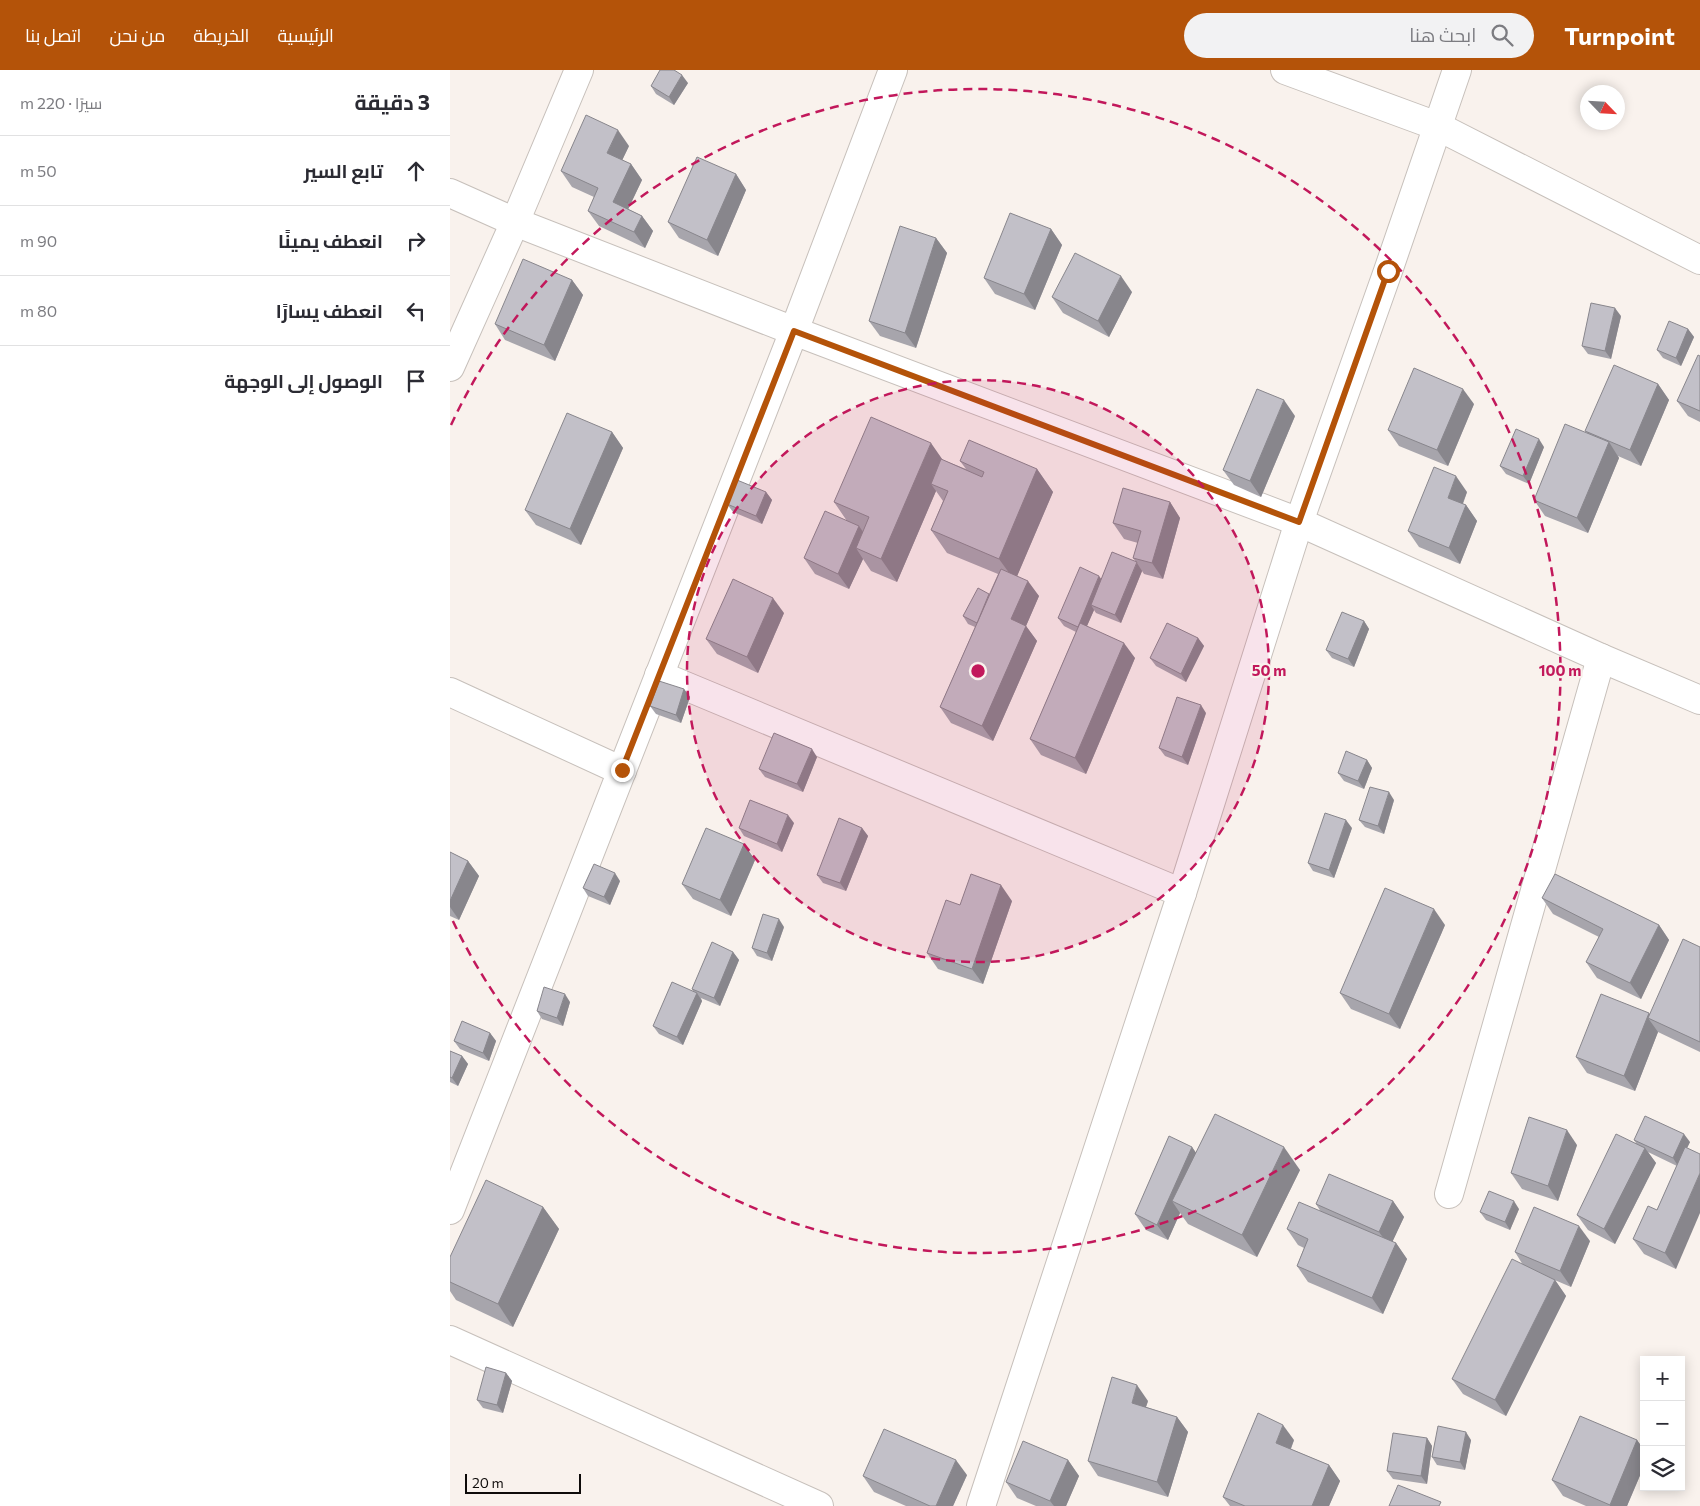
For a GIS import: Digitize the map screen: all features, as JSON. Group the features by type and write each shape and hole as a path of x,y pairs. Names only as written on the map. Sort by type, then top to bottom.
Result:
{"street":[{"path":"450,367 515,222 579,70"},
{"path":"450,1210 794,331 893,70"},
{"path":"1285,70 1437,126 1700,260"},
{"path":"981,1506 1182,894 1299,522 1457,70"},
{"path":"450,193 515,222 794,331 1299,522 1601,658 1698,692"},
{"path":"1449,1194 1601,658"},
{"path":"660,675 1182,894"},
{"path":"450,692 622,770"},
{"path":"450,1340 819,1506"}],"building":[{"path":"660,70 674,70 682,75 669,97 651,86"},
{"path":"586,115 618,130 607,153 631,164 613,202 642,216 634,232 588,211 598,188 561,171"},
{"path":"697,157 736,174 707,240 668,222"},
{"path":"1010,213 1051,229 1024,294 984,278"},
{"path":"900,226 936,238 905,333 869,321"},
{"path":"1075,253 1121,276 1098,321 1052,297"},
{"path":"523,259 572,280 544,345 495,324"},
{"path":"1591,303 1615,308 1605,351 1582,346"},
{"path":"1669,321 1688,329 1676,358 1657,350"},
{"path":"1698,355 1700,356 1700,411 1677,401"},
{"path":"1614,365 1658,384 1630,450 1585,431"},
{"path":"1414,368 1463,389 1437,450 1388,430"},
{"path":"1257,389 1284,400 1250,481 1223,470"},
{"path":"567,413 612,432 570,529 525,510"},
{"path":"871,417 931,443 881,559 856,548 869,517 834,502"},
{"path":"1565,424 1609,442 1577,518 1534,500"},
{"path":"1516,429 1539,439 1523,476 1500,466"},
{"path":"969,440 1037,469 999,559 931,530 948,491 931,484 941,459 982,477 984,472 960,461"},
{"path":"1434,467 1456,476 1448,498 1466,505 1449,548 1408,531"},
{"path":"737,480 766,492 756,516 727,504"},
{"path":"1123,488 1170,502 1152,563 1133,558 1141,531 1113,523"},
{"path":"825,511 859,526 838,574 804,558"},
{"path":"1112,552 1137,562 1115,615 1091,605"},
{"path":"1080,567 1099,576 1078,627 1058,618"},
{"path":"1001,569 1028,581 1011,619 1026,626 982,726 940,707"},
{"path":"733,579 773,598 747,657 706,639"},
{"path":"978,588 989,594 977,623 963,616"},
{"path":"1342,612 1364,621 1348,659 1326,650"},
{"path":"1080,623 1124,643 1075,758 1030,739"},
{"path":"1167,623 1198,638 1181,674 1150,658"},
{"path":"659,681 684,689 676,715 650,706"},
{"path":"1177,697 1201,705 1182,757 1159,748"},
{"path":"774,733 812,749 797,784 759,769"},
{"path":"1346,751 1367,760 1358,781 1338,773"},
{"path":"1370,787 1389,792 1378,826 1359,820"},
{"path":"750,800 788,815 777,844 739,828"},
{"path":"1325,813 1346,820 1329,870 1308,863"},
{"path":"839,818 862,828 840,883 817,875"},
{"path":"706,828 744,844 720,900 682,884"},
{"path":"450,852 468,861 450,901"},
{"path":"594,864 615,873 604,897 583,888"},
{"path":"971,874 1001,885 972,969 927,953 946,900 960,905"},
{"path":"1555,874 1659,925 1630,983 1586,962 1603,929 1542,898"},
{"path":"1385,888 1434,909 1389,1014 1340,993"},
{"path":"763,914 779,919 767,953 752,948"},
{"path":"1683,939 1700,947 1700,1042 1648,1018"},
{"path":"712,942 733,952 714,998 692,989"},
{"path":"672,982 697,993 677,1037 653,1026"},
{"path":"544,987 565,994 557,1018 537,1011"},
{"path":"1601,994 1649,1013 1624,1076 1576,1057"},
{"path":"462,1021 490,1033 483,1053 454,1041"},
{"path":"450,1051 462,1056 452,1078 450,1077"},
{"path":"1215,1114 1284,1147 1242,1235 1172,1201"},
{"path":"1645,1116 1684,1134 1673,1158 1634,1140"},
{"path":"1529,1117 1567,1130 1548,1186 1511,1173"},
{"path":"1616,1134 1645,1148 1604,1229 1577,1215"},
{"path":"1169,1136 1192,1147 1157,1225 1135,1214"},
{"path":"1685,1147 1700,1154 1700,1173 1665,1253 1633,1239 1648,1206 1657,1210"},
{"path":"1329,1174 1393,1201 1379,1232 1316,1204"},
{"path":"486,1180 543,1207 498,1304 450,1282 450,1257"},
{"path":"1489,1191 1514,1201 1505,1222 1480,1212"},
{"path":"1299,1202 1396,1243 1372,1298 1297,1266 1308,1239 1287,1229"},
{"path":"1534,1207 1579,1226 1560,1271 1515,1252"},
{"path":"1512,1259 1555,1280 1495,1400 1452,1379"},
{"path":"486,1367 506,1373 497,1405 477,1400"},
{"path":"1112,1377 1137,1385 1132,1403 1177,1417 1157,1482 1088,1461"},
{"path":"1258,1413 1283,1425 1276,1443 1329,1465 1312,1506 1245,1506 1223,1497"},
{"path":"1580,1416 1637,1440 1610,1505 1552,1480"},
{"path":"1438,1426 1466,1432 1460,1462 1432,1457"},
{"path":"884,1429 956,1460 936,1506 930,1506 863,1476"},
{"path":"1393,1433 1427,1438 1421,1476 1387,1471"},
{"path":"1023,1441 1068,1460 1050,1501 1006,1482"},
{"path":"1398,1485 1441,1502 1439,1506 1389,1506"}],"route":[{"path":"622,770 794,331 1299,522 1388,271"}]}
